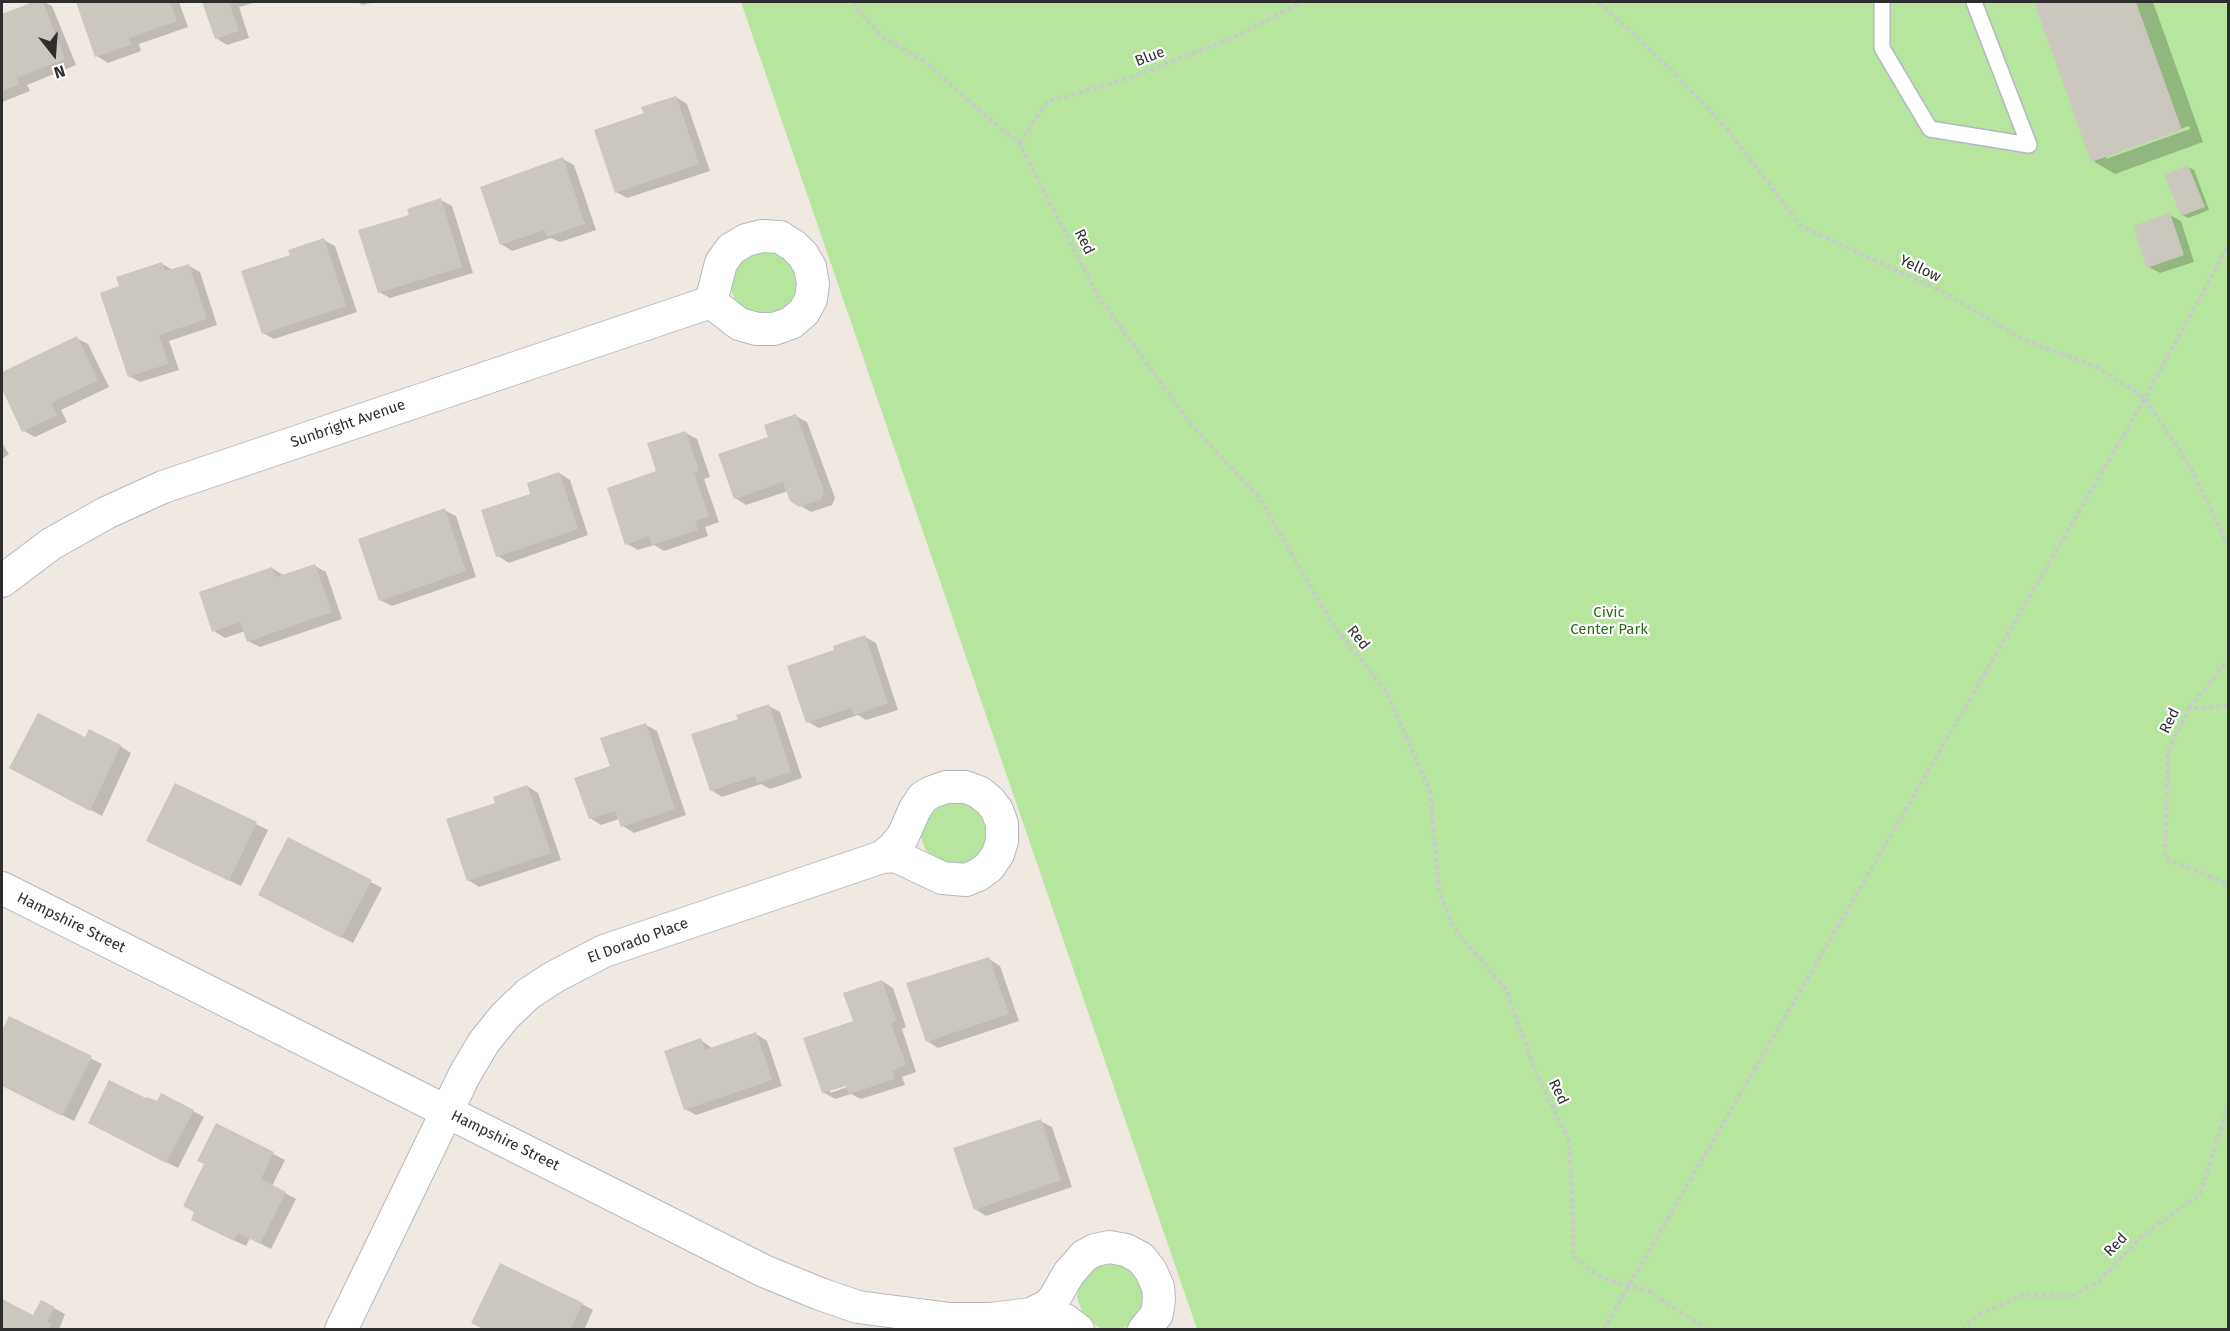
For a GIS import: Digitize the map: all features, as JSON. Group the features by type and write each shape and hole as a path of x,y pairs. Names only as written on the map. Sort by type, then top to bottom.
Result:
{"street":[{"name":"Sunbright Avenue","path":"2,581 51,544 106,513 163,487 711,302"},
{"name":"El Dorado Place","path":"341,1329 465,1074 484,1042 505,1016 528,994 554,977 604,951 882,857"},
{"name":"Hampshire Street","path":"2,888 764,1271 820,1294 858,1307 950,1319 991,1320 1031,1314 1047,1306 1054,1299 1069,1274 1084,1256 1095,1250 1109,1247 1126,1250 1141,1258 1154,1279 1160,1299 1157,1314 1144,1329"},
{"name":"Hampshire Street","path":"1031,1314 1065,1320 1078,1329"}],"lane":[{"path":"1882,2 1882,48 1930,129 2029,145 1974,2"}],"path":[{"name":"Red","path":"854,2 857,9 885,39 926,62 1019,143 1098,296 1194,428 1258,496 1335,628 1386,692 1430,791 1439,891 1453,927 1505,988 1537,1075 1569,1141 1573,1256 1600,1277 1650,1292 1708,1329"},
{"name":"Blue","path":"1019,143 1047,102 1129,78 1230,39 1302,2"},
{"name":"Yellow","path":"1598,2 1671,69 1726,129 1801,226 1945,294 2024,340 2097,367 2145,398 2192,470 2229,545"},
{"path":"1603,1329 2145,398 2229,246"},
{"path":"2189,708 2228,660 2229,644"},
{"name":"Red","path":"2229,706 2189,708 2168,751 2165,858 2229,884"},
{"name":"Red","path":"1962,1329 1976,1316 2023,1295 2072,1296 2098,1282 2142,1236 2200,1194 2229,1106"}],"green space":[{"name":"Civic Center Park","path":"741,2 2228,2 2228,1329 1197,1329"},
{"path":"771,249 795,264 799,292 792,305 769,317 743,310 735,301 731,288 731,276 744,255"},
{"path":"957,799 982,810 990,834 980,857 957,867 933,859 925,849 921,837 922,822 930,810"},
{"path":"1113,1260 1138,1271 1147,1296 1137,1320 1116,1330 1102,1329 1092,1323 1082,1312 1077,1297 1080,1283 1088,1270"}],"building":[{"path":"33,2 43,2 65,59 17,78 19,84 2,91 2,14"},
{"path":"76,2 170,2 177,21 129,38 131,45 95,57"},
{"path":"202,2 229,2 239,31 215,39"},
{"path":"2034,2 2136,2 2182,130 2091,162"},
{"path":"676,96 699,164 615,193 594,130 644,113 641,107"},
{"path":"563,157 585,224 547,237 545,230 500,245 480,187"},
{"path":"2188,165 2205,207 2181,216 2164,175"},
{"path":"441,198 462,267 378,293 358,230 409,215 407,209"},
{"path":"2170,213 2184,255 2147,268 2133,226"},
{"path":"324,238 346,306 262,334 241,271 290,255 288,250"},
{"path":"162,262 165,271 189,264 207,319 159,335 168,364 128,377 100,293 119,286 116,277"},
{"path":"77,336 98,380 51,403 57,415 22,432 2,389 2,372"},
{"path":"796,414 824,491 821,499 799,507 790,501 783,482 734,499 718,454 768,437 764,425"},
{"path":"686,431 699,471 694,473 709,516 695,521 698,530 652,545 649,536 625,545 607,488 656,471 647,443"},
{"path":"559,472 578,529 496,557 481,510 530,494 527,483"},
{"path":"445,508 466,571 379,601 358,539"},
{"path":"315,564 332,612 247,642 240,622 212,632 199,592 272,567 276,577"},
{"path":"865,635 888,703 854,715 851,708 806,723 787,666 834,650 833,646"},
{"path":"769,704 791,772 757,783 755,776 710,791 691,734 738,719 736,715"},
{"path":"38,713 85,737 89,729 121,745 90,811 9,768"},
{"path":"646,723 675,809 621,827 615,811 589,819 574,778 610,766 600,738"},
{"path":"175,783 257,822 229,881 146,841"},
{"path":"527,785 551,853 467,881 446,819 495,803 493,797"},
{"path":"288,837 372,880 341,938 258,895"},
{"path":"989,957 1009,1014 926,1042 906,983"},
{"path":"882,980 896,1020 891,1023 906,1065 892,1070 895,1079 849,1094 846,1086 822,1093 803,1038 853,1021 843,993"},
{"path":"9,1016 92,1056 62,1116 2,1086 2,1031"},
{"path":"756,1032 772,1080 684,1110 664,1051 701,1038 705,1050"},
{"path":"109,1080 157,1101 161,1093 194,1110 166,1163 88,1123"},
{"path":"1041,1119 1061,1180 974,1210 953,1148"},
{"path":"216,1123 274,1152 261,1179 286,1192 260,1244 238,1233 234,1241 191,1220 194,1212 183,1206 204,1164 197,1161"},
{"path":"500,1263 583,1303 570,1330 485,1330 471,1323"},
{"path":"2,1299 33,1315 41,1300 55,1307 47,1322 51,1324 48,1330 2,1330"}]}
